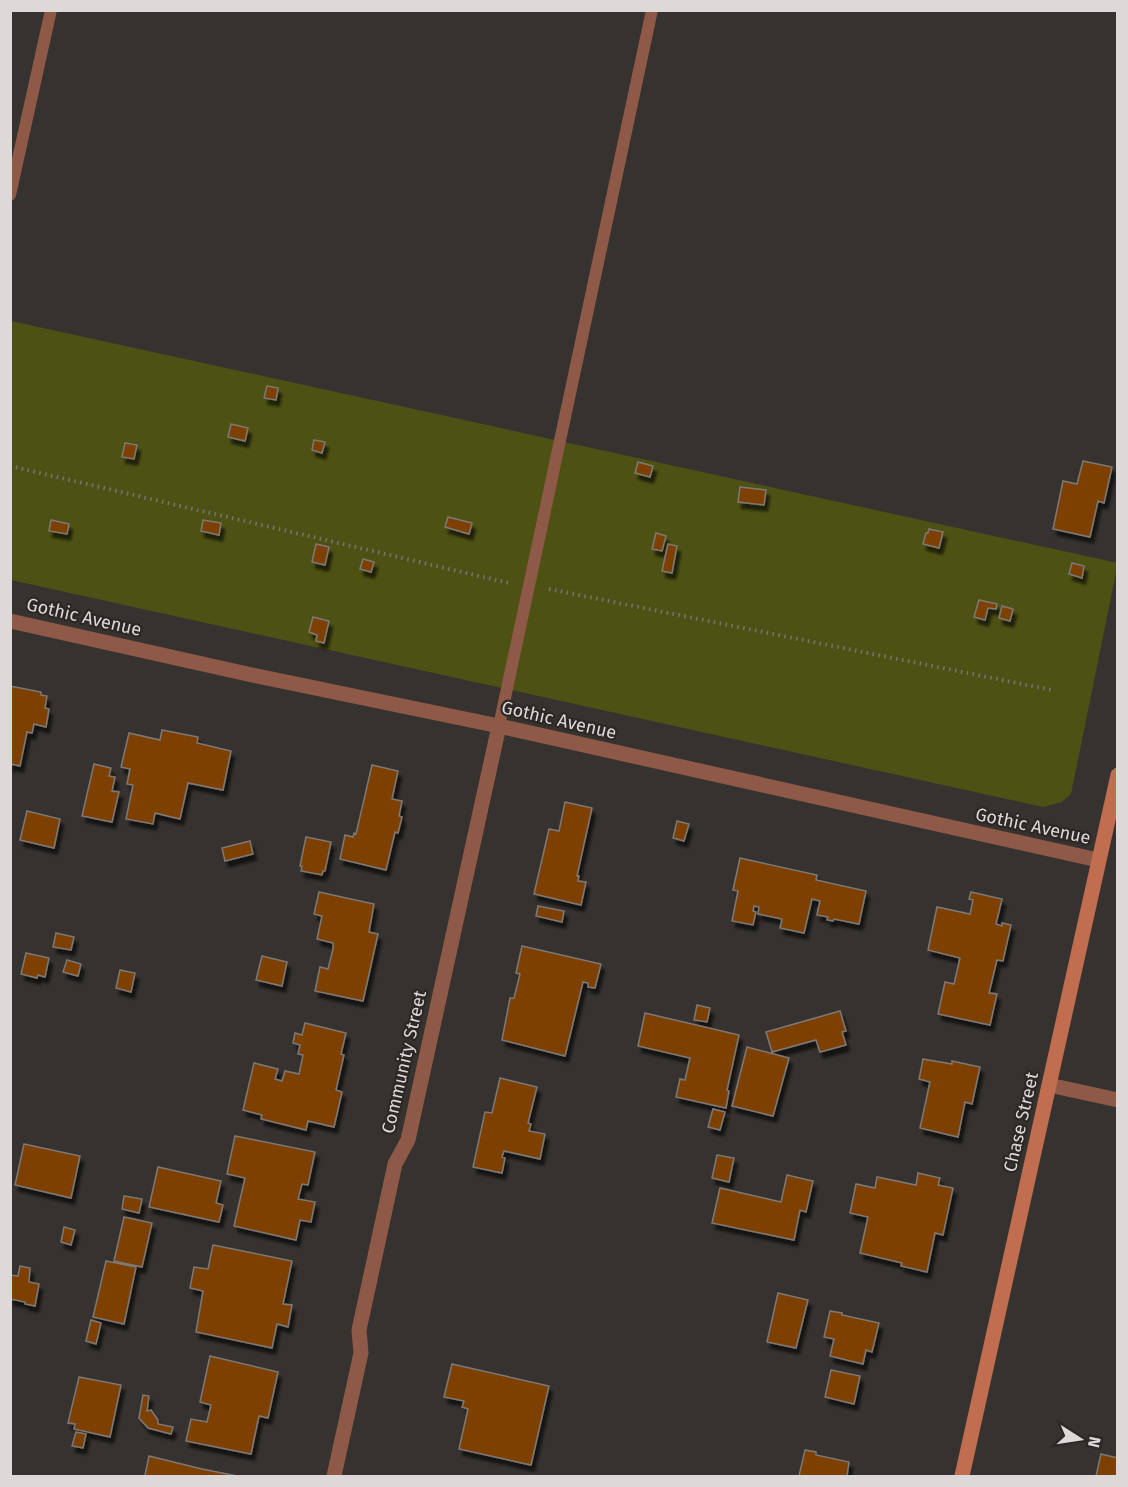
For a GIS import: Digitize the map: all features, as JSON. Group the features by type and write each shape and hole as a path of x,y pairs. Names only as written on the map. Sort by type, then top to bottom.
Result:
{"street":[{"name":"Gothic Avenue","path":"10,621 252,675 499,726 1098,860"},
{"name":"Community Street","path":"334,1476 362,1353 359,1330 395,1164 408,1140 499,726"},
{"name":"Chase Street","path":"962,1476 1118,775"},
{"path":"1049,1085 1118,1100"}],"lane":[{"path":"10,195 51,10"},
{"path":"499,726 652,10"}],"green space":[{"path":"11,321 1118,563 1071,794 1062,802 1043,807 11,580"}],"building":[{"path":"267,386 278,388 276,400 264,398"},
{"path":"231,424 248,428 245,441 228,437"},
{"path":"314,440 325,442 322,453 312,450"},
{"path":"125,443 137,445 134,459 122,457"},
{"path":"1083,461 1112,467 1104,503 1098,501 1090,537 1053,529 1063,481 1077,484"},
{"path":"638,462 653,466 650,477 635,473"},
{"path":"740,487 766,490 764,505 738,502"},
{"path":"448,517 472,523 469,534 445,527"},
{"path":"51,520 69,524 67,534 49,531"},
{"path":"203,520 221,523 219,535 201,531"},
{"path":"929,529 943,532 939,548 923,544"},
{"path":"656,533 666,536 662,551 652,549"},
{"path":"316,544 329,547 325,565 312,562"},
{"path":"668,544 677,546 672,573 662,571"},
{"path":"363,559 374,562 371,572 360,569"},
{"path":"1072,563 1084,566 1082,578 1069,574"},
{"path":"979,600 997,604 996,609 988,608 985,620 974,617"},
{"path":"1002,606 1013,609 1010,621 999,618"},
{"path":"313,617 329,621 324,643 316,641 317,635 309,632"},
{"path":"10,686 41,692 41,695 47,696 45,708 49,709 46,727 34,724 32,733 27,732 20,766 11,764 10,767"},
{"path":"162,730 198,737 197,743 231,751 223,790 188,783 180,819 155,813 153,824 126,819 133,785 127,784 130,769 121,767 129,733 160,740"},
{"path":"94,764 111,768 109,776 115,777 112,791 119,792 112,822 82,816"},
{"path":"372,765 398,771 392,799 402,801 399,816 402,817 398,833 395,832 386,870 340,859 345,835 353,837 354,833 356,834"},
{"path":"565,802 592,808 577,876 579,876 578,881 586,882 581,905 534,894 549,829 559,831"},
{"path":"27,811 60,819 54,848 20,840"},
{"path":"677,821 689,824 684,841 673,838"},
{"path":"306,837 331,842 325,871 322,875 301,871"},
{"path":"250,841 253,854 225,861 222,848"},
{"path":"740,858 817,875 816,880 866,891 859,924 834,919 833,921 827,920 828,917 817,915 820,901 812,899 804,933 780,928 782,919 758,914 759,907 754,906 753,911 756,912 753,925 732,921 738,891 733,890"},
{"path":"319,892 374,904 369,932 378,934 363,1001 315,991 320,967 328,969 333,949 333,943 317,939 322,916 314,914"},
{"path":"971,892 1002,899 996,924 1011,925 1003,961 997,960 989,993 997,994 990,1025 938,1014 945,982 954,984 960,958 928,950 937,907 970,914 973,900 969,899"},
{"path":"538,906 564,911 562,922 536,916"},
{"path":"56,933 74,937 71,950 53,947"},
{"path":"522,946 601,964 595,988 588,987 588,983 583,982 565,1056 502,1040 510,998 514,998 520,974 516,973"},
{"path":"26,953 49,958 45,977 38,975 37,978 21,974"},
{"path":"262,956 287,962 282,986 256,980"},
{"path":"67,960 81,964 78,976 63,972"},
{"path":"120,970 135,973 131,992 116,988"},
{"path":"697,1005 710,1008 707,1022 694,1020"},
{"path":"840,1011 846,1031 842,1032 846,1045 820,1052 816,1040 772,1052 766,1032"},
{"path":"645,1013 739,1035 727,1090 729,1091 726,1108 676,1097 680,1079 685,1080 690,1058 638,1046"},
{"path":"305,1023 346,1033 341,1054 344,1055 336,1090 342,1092 334,1127 308,1121 306,1130 261,1119 262,1115 243,1110 254,1063 278,1069 275,1079 282,1081 285,1071 299,1074 303,1055 298,1054 300,1045 293,1043 295,1033 302,1035"},
{"path":"747,1047 789,1058 773,1116 732,1106"},
{"path":"923,1059 952,1064 952,1061 980,1067 972,1104 965,1102 958,1137 920,1128 930,1082 919,1079"},
{"path":"500,1078 537,1087 528,1123 531,1124 529,1131 545,1134 540,1159 504,1151 502,1173 473,1167 485,1112 492,1113"},
{"path":"713,1109 725,1112 720,1130 708,1127"},
{"path":"235,1136 315,1152 308,1185 302,1184 298,1199 315,1202 311,1222 300,1220 296,1240 234,1226 245,1178 227,1174"},
{"path":"24,1144 80,1156 71,1198 15,1185"},
{"path":"717,1155 734,1158 729,1182 712,1178"},
{"path":"158,1167 221,1181 216,1203 223,1205 219,1222 149,1207"},
{"path":"918,1173 940,1178 938,1185 953,1188 943,1235 935,1233 927,1272 901,1266 902,1263 860,1253 868,1217 850,1213 856,1184 875,1188 877,1177 916,1185"},
{"path":"787,1175 813,1181 806,1212 800,1210 794,1240 712,1223 720,1188 781,1202"},
{"path":"124,1196 142,1199 139,1213 122,1209"},
{"path":"124,1217 152,1223 142,1267 114,1261"},
{"path":"64,1227 75,1230 71,1245 61,1242"},
{"path":"213,1245 292,1261 283,1304 292,1305 288,1327 277,1324 272,1348 196,1332 203,1291 190,1288 194,1267 208,1269"},
{"path":"106,1261 136,1267 124,1324 93,1317"},
{"path":"20,1266 30,1268 29,1282 39,1284 35,1306 10,1299 10,1275 18,1276"},
{"path":"778,1293 808,1300 796,1348 767,1342"},
{"path":"830,1311 879,1323 872,1352 866,1350 863,1364 830,1356 834,1339 824,1337"},
{"path":"91,1320 101,1323 96,1344 86,1341"},
{"path":"210,1356 278,1372 268,1418 259,1416 251,1454 186,1441 191,1419 207,1422 211,1405 200,1402"},
{"path":"452,1364 549,1386 531,1465 459,1449 468,1409 462,1407 464,1401 444,1397"},
{"path":"831,1370 860,1376 854,1404 825,1397"},
{"path":"79,1377 121,1385 110,1437 74,1429 75,1424 68,1423"},
{"path":"143,1395 149,1396 147,1411 151,1410 158,1424 173,1427 171,1434 148,1428 139,1418"},
{"path":"76,1432 86,1434 83,1448 72,1446"},
{"path":"805,1450 816,1452 816,1455 849,1462 847,1476 799,1476"},
{"path":"1101,1454 1118,1458 1118,1476 1096,1476"},
{"path":"149,1456 237,1476 147,1476 145,1475"}]}
